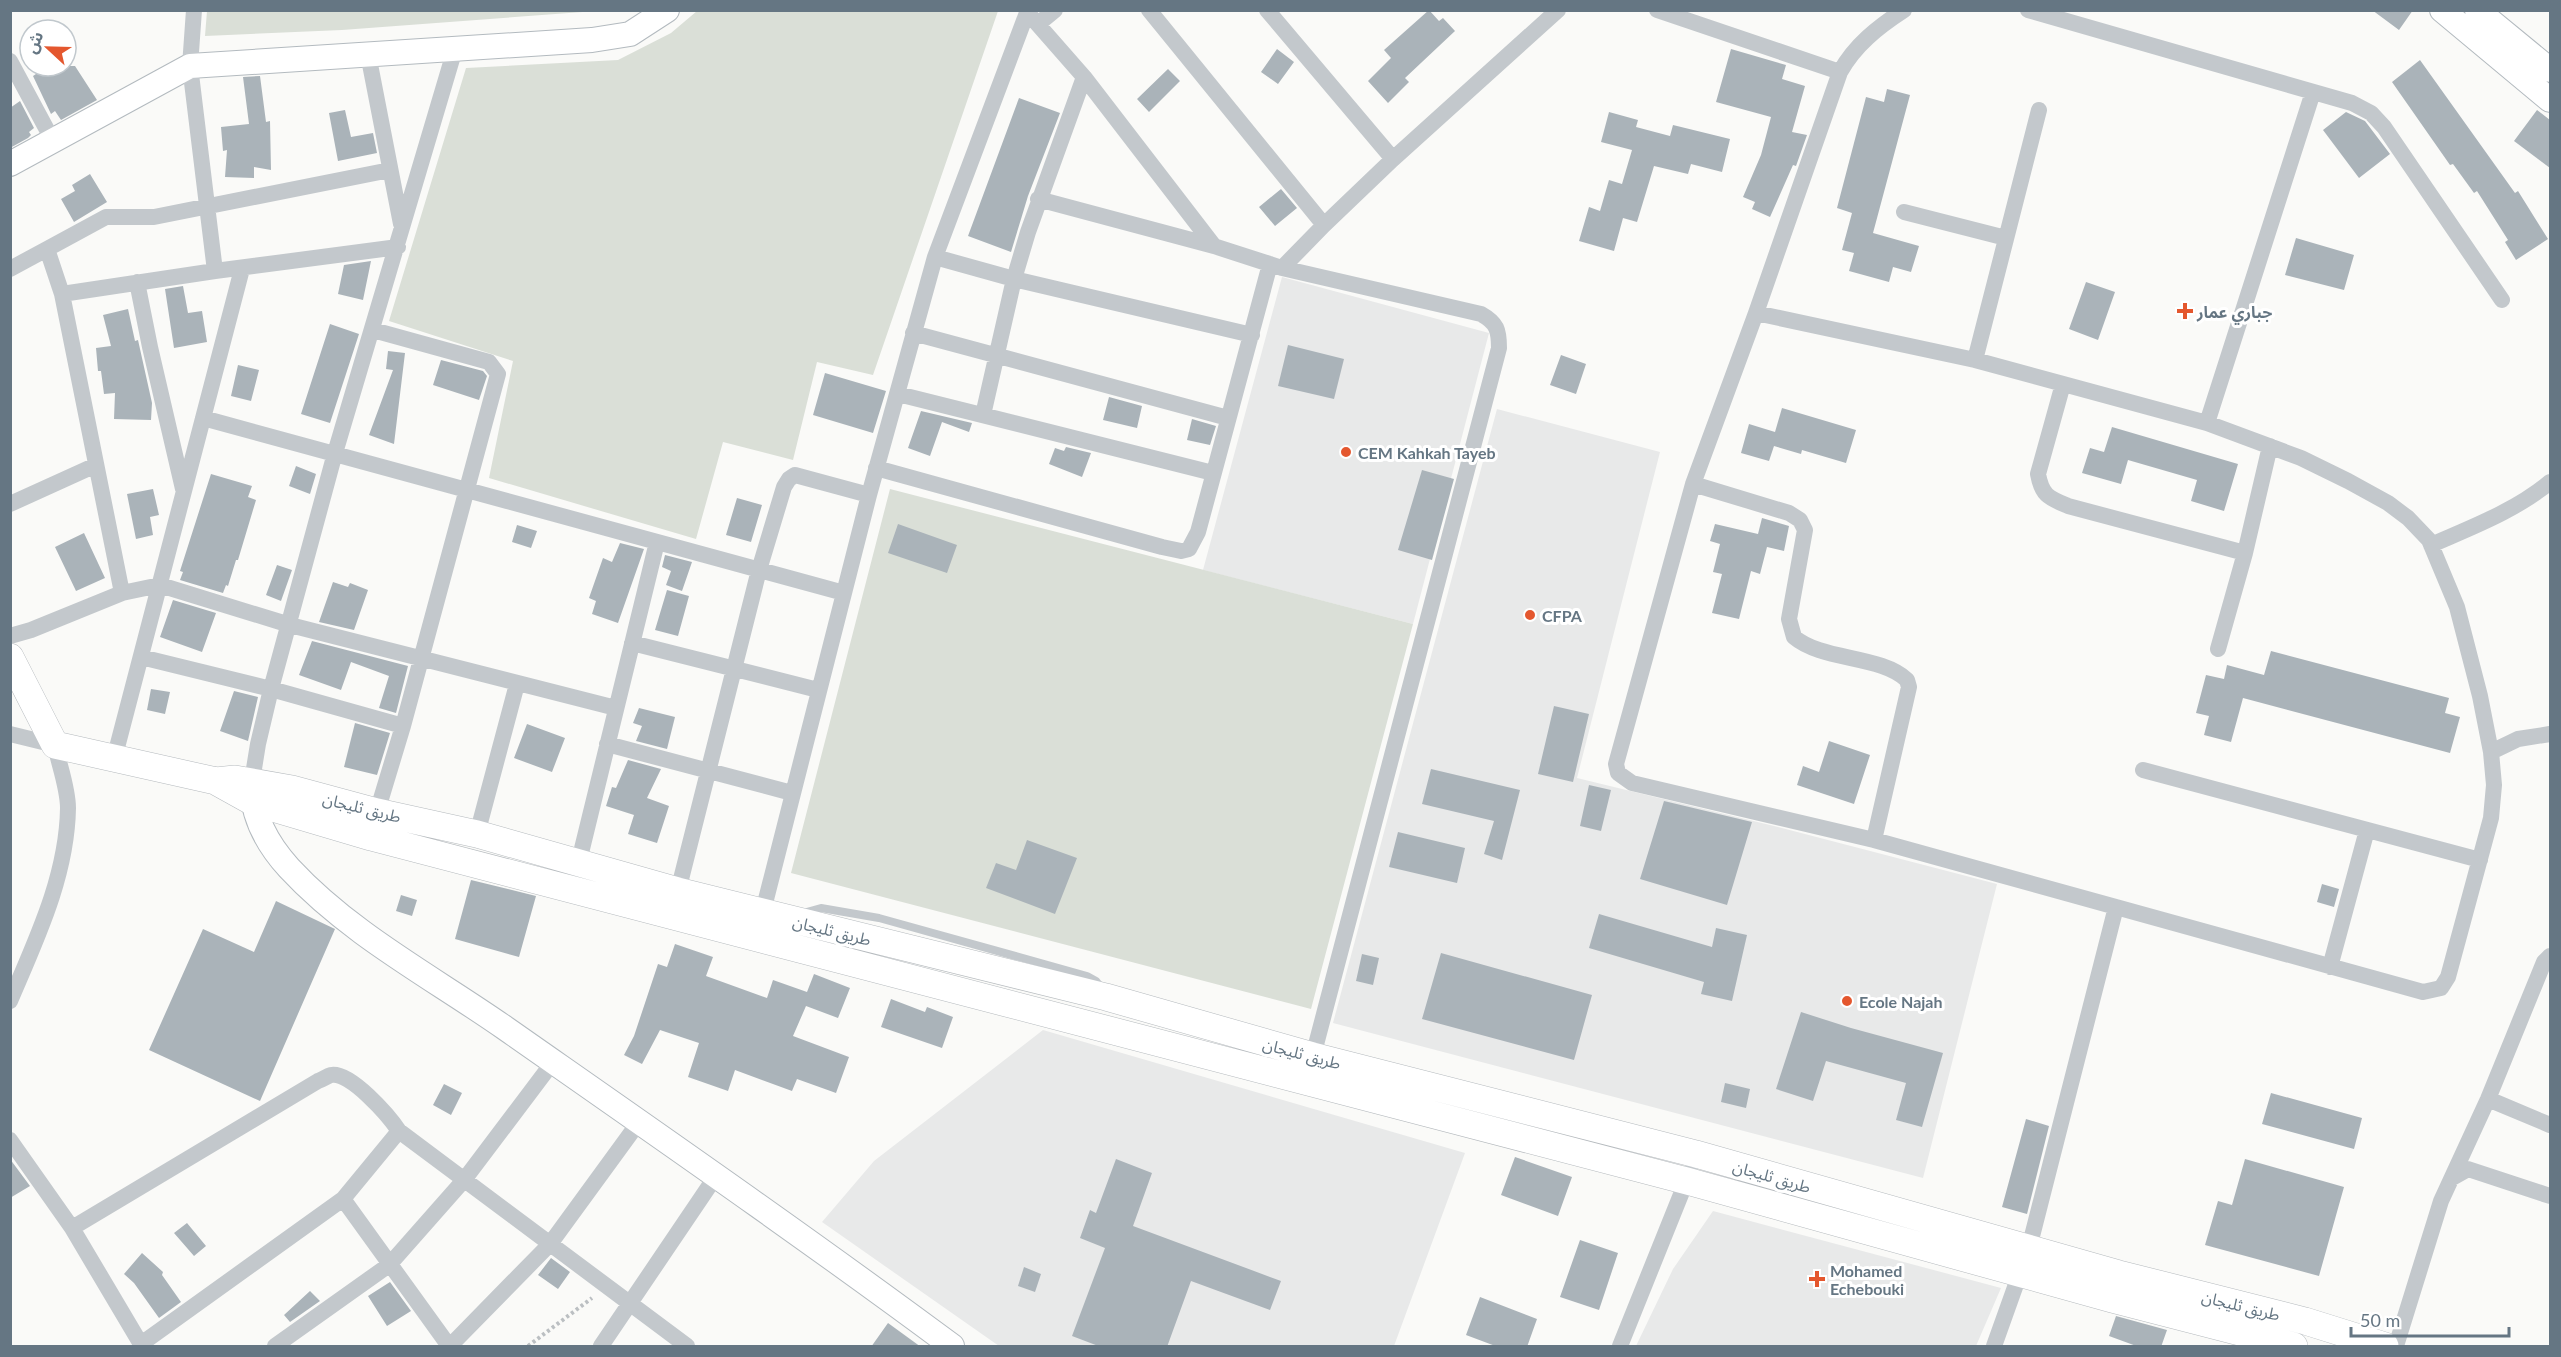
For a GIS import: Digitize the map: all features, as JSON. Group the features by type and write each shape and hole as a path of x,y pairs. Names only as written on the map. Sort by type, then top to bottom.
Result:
{"main road":[{"path":"10,657 55,746"},
{"name":"طريق ثليجان","path":"55,746 216,781 236,779 252,792 371,837 769,923 1102,1012 1687,1182 2025,1261 2305,1321 2385,1347"},
{"name":"طريق ثليجان","path":"252,792 292,789 377,812 477,834 579,861 678,891 769,923 1102,1012 1313,1056 1696,1154 2281,1345"}],"street":[{"path":"194,10 190,66 214,271"},
{"path":"10,164 190,66 592,40 630,34 667,10"},
{"path":"1031,15 1055,10"},
{"path":"1149,10 1324,225"},
{"path":"1267,10 1394,159"},
{"path":"876,468 1181,551 1189,549 1198,532 1252,335 1276,266 1324,225 1558,10"},
{"path":"1657,10 1840,72"},
{"path":"1756,314 1975,360 2207,423 2270,446 2348,481 2388,503 2408,518 2431,545 2457,607 2491,752 2494,785 2492,818 2448,977 2441,988 2423,992 1874,840 1632,783 1618,773 1616,764 1693,483 1756,314 1840,72 1849,57 1866,38 1904,10"},
{"path":"2028,10 2352,103 2371,113 2384,128 2502,300"},
{"path":"2442,10 2550,100"},
{"path":"2477,10 2550,70"},
{"path":"1031,15 1084,77 1214,246"},
{"path":"769,923 792,793 868,495 898,394 913,333 935,257 1031,15"},
{"path":"455,49 374,330 335,453 271,689 258,744 252,792 260,825 270,844 290,868 354,927 454,993 810,1241 952,1347"},
{"path":"368,54 402,228"},
{"path":"10,62 53,141"},
{"path":"983,415 1014,279 1038,199 1084,77"},
{"path":"2207,423 2313,92"},
{"path":"1975,360 2039,110"},
{"path":"10,269 106,217 154,217 390,170"},
{"path":"1038,199 1214,246 1276,266 1481,314 1493,321 1499,331 1496,360 1313,1056"},
{"path":"1904,212 2006,238"},
{"path":"62,294 398,246"},
{"path":"47,249 62,294 122,593"},
{"path":"935,257 1014,279 1252,335"},
{"path":"114,759 242,269"},
{"path":"137,282 184,494"},
{"path":"374,330 489,362 498,374 403,726 377,812"},
{"path":"913,333 1228,418"},
{"path":"2063,384 2038,474 2041,489 2050,498 2068,506 2246,553"},
{"path":"898,394 1213,473"},
{"path":"203,418 844,593"},
{"path":"2218,649 2246,553 2270,446"},
{"path":"10,504 96,465"},
{"path":"678,891 759,570 784,487 795,475 868,495"},
{"path":"2431,545 2500,515 2530,498 2550,482"},
{"path":"1693,483 1789,513 1800,520 1804,530 1789,619 1794,638 1807,645 1886,669 1907,680 1909,687 1874,840"},
{"path":"579,861 657,542"},
{"path":"10,636 31,630 122,593 160,585 290,624 616,708"},
{"path":"632,643 818,690"},
{"path":"141,657 271,689 403,726"},
{"path":"477,834 517,684"},
{"path":"10,734 55,746 68,806 65,847 46,915 10,1001"},
{"path":"2491,752 2518,740 2550,734"},
{"path":"607,744 792,793"},
{"path":"2143,770 2480,860"},
{"path":"2330,967 2367,830"},
{"path":"1995,1346 2025,1261 2116,907"},
{"path":"2396,1347 2441,1201 2488,1099 2544,963 2550,956"},
{"path":"274,1347 388,1265 464,1180 553,1062"},
{"path":"72,1228 332,1075 343,1076 383,1108 399,1131 687,1347"},
{"path":"2488,1099 2550,1125"},
{"path":"343,1199 388,1265 450,1347 550,1244 639,1122"},
{"path":"10,1140 72,1228 142,1345 343,1199 399,1131"},
{"path":"1620,1347 1687,1182 1696,1154"},
{"path":"2452,1178 2468,1169 2550,1196"},
{"path":"601,1347 716,1176"}],"path":[{"path":"528,1347 607,1287"}],"shaded area":[{"path":"207,10 596,11 342,30 205,36"},
{"path":"697,11 998,11 873,375 817,362 793,460 723,442 696,539 489,478 513,361 389,321 466,68 618,60 671,33"},
{"name":"CEM Kahkah Tayeb","path":"1282,277 1489,333 1413,624 1203,570"},
{"name":"CFPA","path":"1497,409 1660,452 1577,778 1997,884 1923,1178 1333,1023"},
{"path":"890,489 1413,624 1311,1009 791,873"},
{"path":"1043,1030 1465,1153 1394,1346 999,1346 822,1222 874,1161"},
{"name":"Mohamed Echebouki","path":"1713,1211 2001,1288 1976,1346 1636,1346 1673,1269"}],"building":[{"path":"1429,10 1439,21 1443,18 1455,31 1405,78 1409,82 1388,103 1368,81 1391,58 1384,50"},
{"path":"2372,10 2413,10 2399,30"},
{"path":"1277,49 1294,62 1278,84 1261,72"},
{"path":"1731,49 1786,65 1782,79 1805,86 1792,132 1807,135 1796,166 1793,165 1770,217 1752,209 1755,202 1743,197 1761,155 1771,117 1716,102"},
{"path":"2420,60 2515,193 2518,191 2548,239 2516,260 2505,242 2508,240 2477,191 2474,193 2453,164 2450,165 2392,82"},
{"path":"1168,69 1180,81 1149,112 1137,99"},
{"path":"78,71 97,100 61,120 55,111 51,114 34,78 78,78"},
{"path":"260,76 266,122 270,121 271,170 254,167 254,178 225,177 227,150 223,151 221,127 249,124 243,77"},
{"path":"1887,89 1910,95 1873,233 1919,246 1911,272 1893,267 1889,282 1849,271 1854,253 1842,250 1852,213 1837,208 1866,97 1884,102"},
{"path":"1019,98 1060,113 1028,196 1011,252 968,236"},
{"path":"20,101 34,128 29,132 31,135 28,138 10,148 10,108"},
{"path":"345,110 351,137 373,133 377,153 338,161 329,113"},
{"path":"2537,110 2550,120 2550,168 2514,141"},
{"path":"1609,112 1638,120 1636,127 1670,136 1673,125 1730,139 1722,172 1691,164 1688,174 1654,166 1637,222 1623,218 1614,251 1579,241 1589,207 1600,211 1609,180 1622,184 1632,150 1601,142"},
{"path":"2346,112 2365,121 2390,154 2359,178 2323,130"},
{"path":"90,174 107,202 74,222 61,199 75,191 72,185"},
{"path":"1281,189 1297,208 1275,226 1259,207"},
{"path":"2296,238 2354,255 2344,290 2285,275"},
{"path":"371,261 363,300 338,294 344,265"},
{"path":"2086,282 2115,292 2098,340 2069,329"},
{"path":"183,286 188,313 202,311 207,342 174,348 165,289"},
{"path":"128,309 135,341 138,340 152,403 151,420 114,419 115,393 104,394 101,371 98,371 96,348 111,346 103,315"},
{"path":"330,324 359,334 330,423 301,414"},
{"path":"1288,345 1344,359 1334,399 1278,386"},
{"path":"388,351 405,353 394,444 369,435 393,370 386,369"},
{"path":"1561,355 1586,364 1576,394 1550,385"},
{"path":"441,360 483,371 487,376 479,400 433,385"},
{"path":"238,365 259,370 251,401 231,396"},
{"path":"825,373 886,391 873,433 813,415"},
{"path":"1109,397 1142,406 1137,428 1103,420"},
{"path":"1782,408 1856,430 1846,463 1802,450 1801,454 1774,446 1769,461 1741,453 1749,424 1775,432"},
{"path":"921,411 972,423 969,432 942,422 930,456 908,448"},
{"path":"1192,419 1216,426 1210,445 1187,440"},
{"path":"2112,427 2238,464 2224,511 2191,501 2197,480 2128,460 2121,484 2082,473 2090,448 2104,452"},
{"path":"1066,447 1091,453 1082,477 1049,464 1055,448 1064,451"},
{"path":"296,466 316,474 310,494 289,486"},
{"path":"1422,470 1454,479 1432,560 1398,550"},
{"path":"211,474 252,486 248,497 256,500 238,560 236,560 228,586 226,585 223,593 180,580 183,572 180,571"},
{"path":"153,489 159,515 150,517 153,535 136,539 127,494"},
{"path":"737,498 762,505 751,542 726,535"},
{"path":"1762,518 1789,526 1784,551 1767,547 1760,574 1751,571 1739,619 1712,613 1722,574 1713,572 1720,544 1710,541 1715,524 1758,534"},
{"path":"898,524 957,545 947,573 888,553"},
{"path":"517,525 537,531 531,548 512,542"},
{"path":"84,533 105,578 76,591 55,547"},
{"path":"620,543 644,549 618,623 592,614 596,601 589,598 603,558 612,562"},
{"path":"665,555 692,562 682,591 666,585 671,571 662,567"},
{"path":"277,565 292,570 281,601 266,595"},
{"path":"333,582 348,587 350,583 368,590 354,630 319,622"},
{"path":"667,590 689,596 678,636 655,630"},
{"path":"173,600 216,613 202,652 160,637"},
{"path":"312,641 408,666 396,713 379,708 389,676 351,662 341,690 299,675"},
{"path":"2271,651 2449,698 2445,713 2460,717 2450,753 2243,698 2231,742 2204,735 2209,716 2196,713 2206,675 2224,679 2227,665 2264,675"},
{"path":"151,689 170,692 165,714 147,710"},
{"path":"234,691 258,697 248,741 220,731"},
{"path":"1554,706 1589,714 1573,782 1538,774"},
{"path":"639,708 675,717 667,749 636,741 642,726 633,723"},
{"path":"355,723 390,733 377,775 344,767"},
{"path":"527,724 565,738 552,772 514,758"},
{"path":"1829,741 1870,755 1854,804 1797,785 1803,766 1819,772"},
{"path":"628,760 661,769 647,798 669,806 657,843 628,834 634,815 606,806 612,787 616,788"},
{"path":"1431,769 1520,790 1502,860 1484,854 1494,821 1422,804"},
{"path":"1589,785 1611,790 1601,831 1580,826"},
{"path":"1664,801 1752,822 1727,905 1640,879"},
{"path":"1398,832 1465,848 1457,883 1389,867"},
{"path":"1027,840 1077,858 1055,914 986,888 996,863 1016,870"},
{"path":"471,880 536,896 519,957 455,939"},
{"path":"2322,884 2339,889 2334,907 2317,902"},
{"path":"401,895 417,900 412,916 396,911"},
{"path":"276,901 335,929 260,1101 149,1050 203,929 254,952"},
{"path":"1599,914 1712,947 1716,928 1747,935 1732,1001 1701,994 1704,982 1589,948"},
{"path":"675,944 713,957 706,976 767,998 773,980 807,992 814,974 850,988 838,1018 806,1006 793,1036 849,1057 836,1093 797,1079 792,1091 735,1070 728,1091 688,1077 699,1043 660,1030 642,1064 624,1055 634,1036 658,964 667,967"},
{"path":"1441,953 1592,995 1574,1060 1422,1019"},
{"path":"1362,954 1379,958 1373,985 1356,981"},
{"path":"891,999 925,1012 927,1007 953,1017 942,1048 881,1027"},
{"path":"1801,1012 1943,1053 1922,1127 1896,1120 1906,1083 1826,1061 1813,1101 1776,1089"},
{"path":"1725,1083 1750,1089 1746,1108 1721,1102"},
{"path":"444,1084 462,1093 451,1115 433,1105"},
{"path":"2271,1093 2362,1118 2354,1149 2262,1124"},
{"path":"2026,1119 2049,1126 2027,1214 2002,1207"},
{"path":"1515,1157 1572,1177 1558,1216 1501,1195"},
{"path":"10,1159 30,1186 10,1198"},
{"path":"1116,1159 1152,1173 1133,1226 1281,1281 1270,1310 1191,1281 1167,1347 1101,1347 1072,1336 1105,1248 1080,1238 1090,1210 1096,1213"},
{"path":"2245,1159 2344,1187 2319,1276 2205,1245 2218,1201 2232,1205"},
{"path":"187,1223 206,1246 194,1256 174,1233"},
{"path":"1580,1240 1618,1253 1599,1310 1560,1297"},
{"path":"142,1253 163,1272 162,1275 181,1302 159,1318 134,1283 124,1274"},
{"path":"551,1258 570,1272 558,1289 538,1275"},
{"path":"1024,1267 1041,1274 1035,1292 1018,1286"},
{"path":"390,1282 411,1311 387,1326 368,1296"},
{"path":"310,1291 320,1301 290,1322 284,1315"},
{"path":"1480,1297 1537,1319 1527,1347 1498,1347 1466,1335"},
{"path":"2116,1316 2167,1330 2161,1347 2139,1347 2109,1336"},
{"path":"888,1323 921,1347 871,1347"}],"place":[{"name":"جباري عمار","path":"2185,311"},
{"name":"CEM Kahkah Tayeb","path":"1346,452"},
{"name":"CFPA","path":"1530,615"},
{"name":"Ecole Najah","path":"1847,1001"},
{"name":"Mohamed Echebouki","path":"1817,1279"}]}
